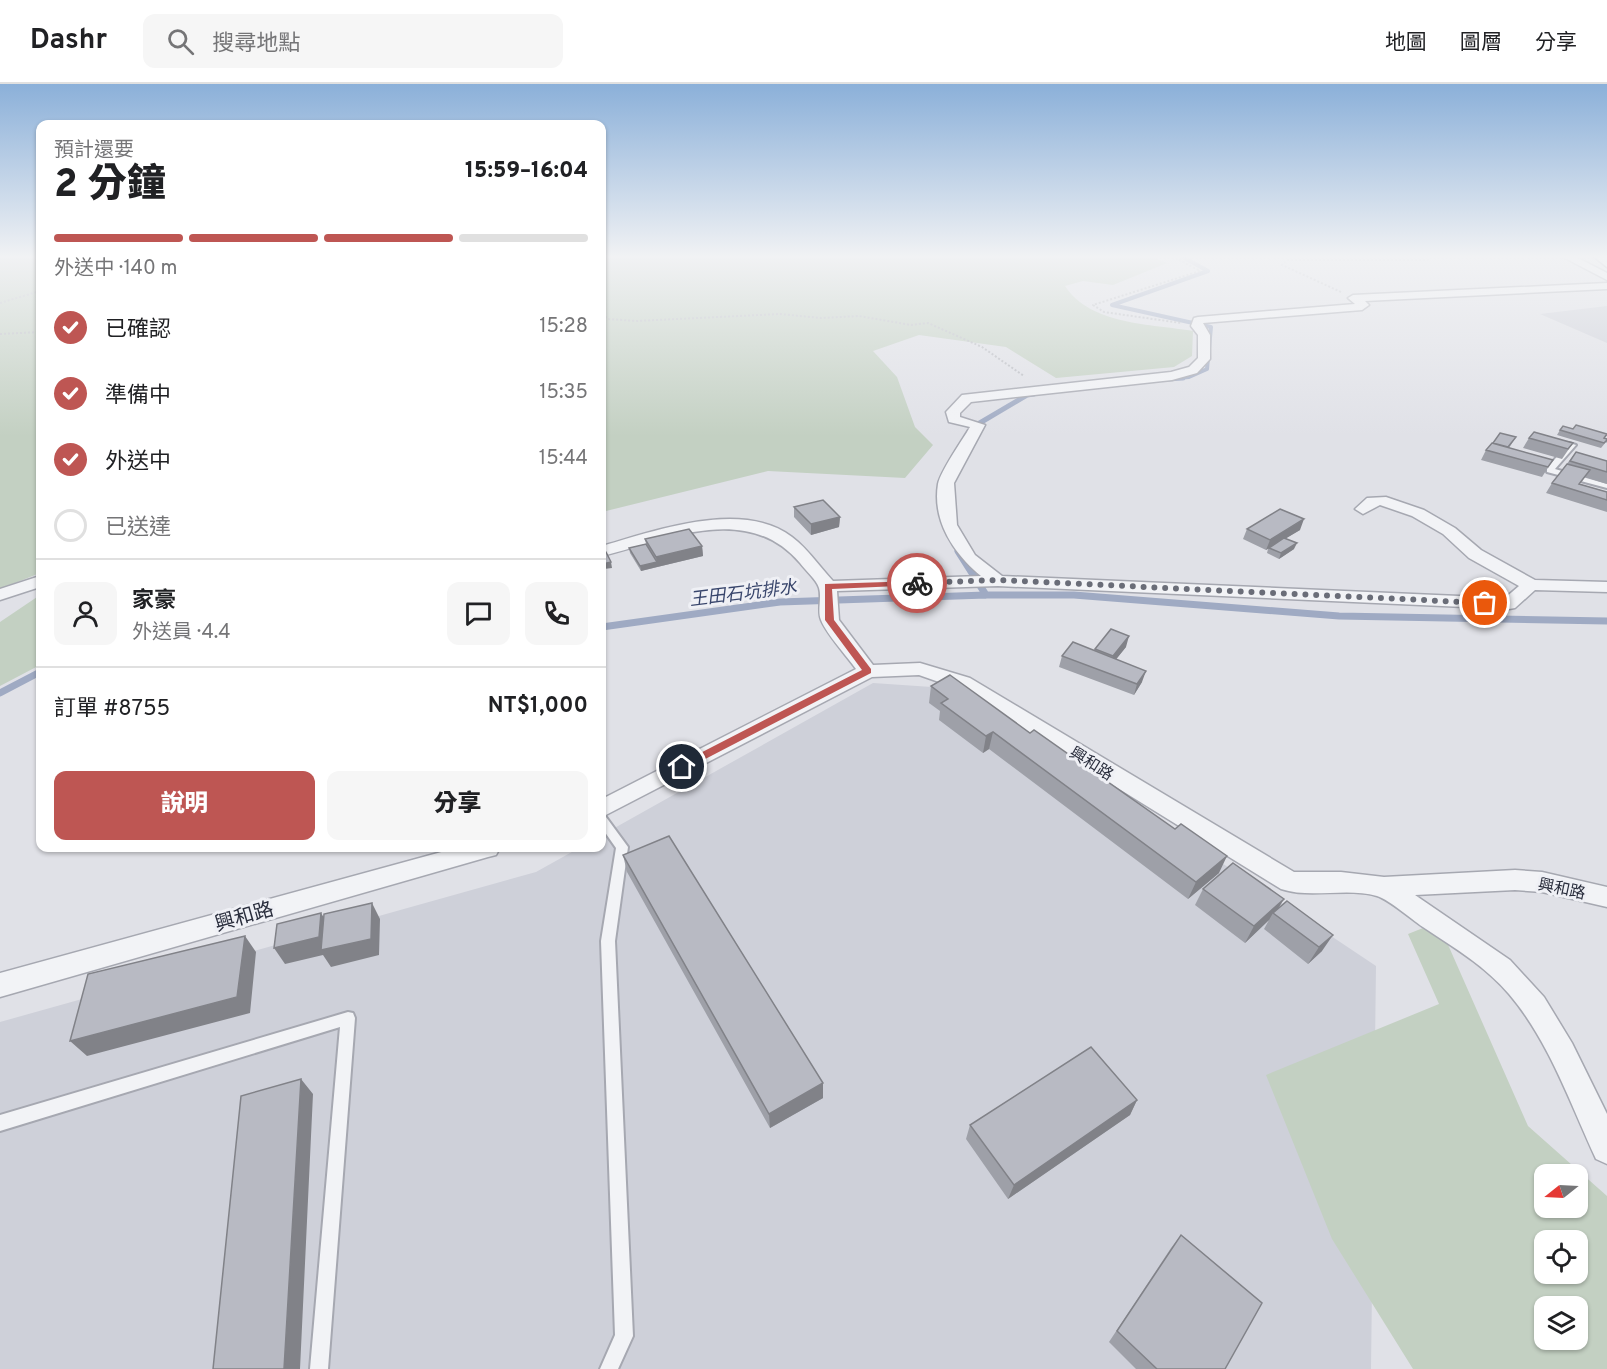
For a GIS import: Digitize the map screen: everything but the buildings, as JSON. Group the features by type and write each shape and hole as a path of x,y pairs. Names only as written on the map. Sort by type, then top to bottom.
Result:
{"street":[{"path":"984,581 949,525 946,483 978,425 954,419 952,412 967,398 1172,376 1193,370 1203,360 1204,335 1197,326 1198,320 1249,316"},
{"path":"1364,509 1373,501 1381,500 1418,513 1449,531 1475,554 1532,585 1607,587"},
{"path":"606,550 680,531 725,523 748,526 782,537 828,586 830,620 868,671"},
{"path":"828,586 984,581 1509,604 1532,585"},
{"path":"0,595 36,582"},
{"name":"興和路","path":"606,807 868,671 920,669 963,683 1232,849 1290,882 1341,882 1384,887 1515,880 1542,882 1607,897"},
{"name":"興和路","path":"0,985 474,852"},
{"path":"1384,887 1501,968 1522,992 1546,1025 1607,1148"}],"lane":[{"path":"1572,446 1550,470 1607,486"},
{"path":"606,825 622,846 608,941 624,1336 609,1369"},
{"path":"0,1123 348,1018 319,1369"}],"path":[{"path":"606,317 636,321 740,316"},
{"path":"800,316 821,318 859,316 911,325 928,323 995,354 1043,389"},
{"path":"1130,316 1197,326"},
{"path":"0,334 36,332"}],"shaded area":[{"path":"1545,316 1607,316 1607,343"},
{"path":"873,683 961,689 1376,966 1371,1369 0,1369 0,1022 536,872 572,852 606,852 606,833"}],"green space":[{"path":"0,316 36,316 36,575 0,589"},
{"path":"606,316 1106,316 1141,324 1193,331 1192,356 1174,367 1056,378 1006,347 919,335 873,351 897,377 915,427 933,445 905,478 768,471 606,511"},
{"path":"36,598 36,667 0,686 0,622"},
{"path":"1438,922 1528,1126 1571,1164 1534,1164 1534,1218 1588,1218 1588,1179 1607,1196 1607,1369 1413,1369 1332,1239 1266,1075 1439,1004 1408,934"}],"waterway":[{"path":"1161,316 1211,327 1207,369 1189,377 1168,379 1183,378"},
{"path":"974,431 978,424 1027,395 1034,394"},
{"path":"958,551 986,595"},
{"name":"王田石坑排水","path":"606,626 780,602 986,595"},
{"name":"王田石坑排水","path":"986,595 1074,595 1339,616 1607,621"},
{"name":"王田石坑排水","path":"0,693 36,674"}],"way so far":[{"path":"917,583 998,580 1485,603"}],"route":[{"path":"682,767 868,671 830,620 828,586 917,583"}]}
